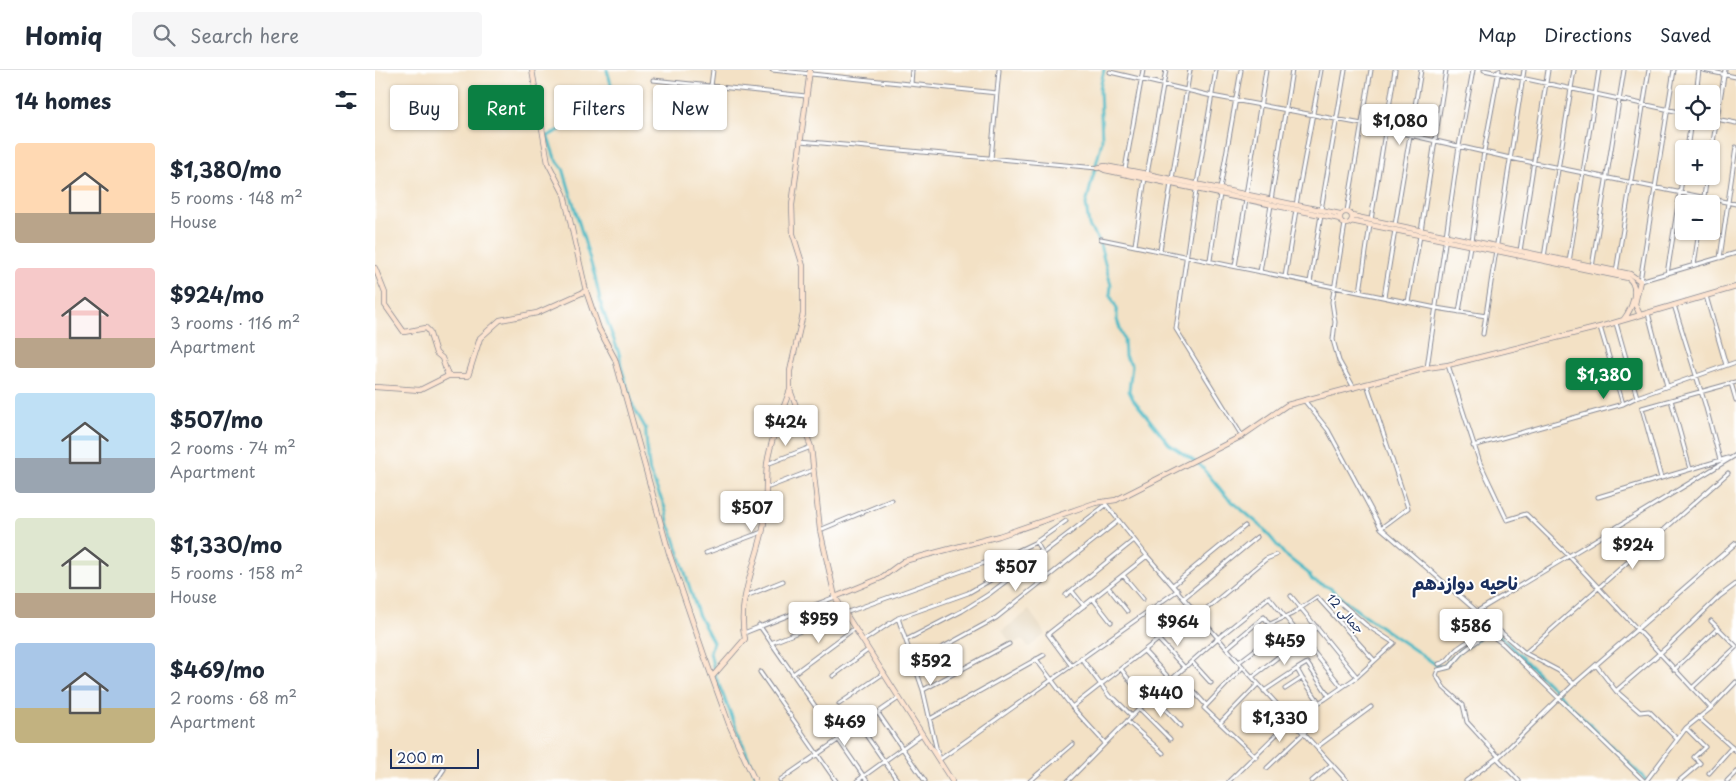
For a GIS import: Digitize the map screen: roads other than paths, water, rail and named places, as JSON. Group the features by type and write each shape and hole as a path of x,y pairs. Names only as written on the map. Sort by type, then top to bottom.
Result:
{"street":[{"path":"532,70 548,163 565,194 586,291 599,329 615,359 669,553 729,724 755,781"},
{"path":"711,85 713,70"},
{"path":"772,70 810,72 997,94"},
{"path":"911,84 912,70"},
{"path":"991,159 999,70"},
{"path":"1125,169 1143,70"},
{"path":"1135,245 1165,70"},
{"path":"1160,250 1190,70"},
{"path":"1216,70 1196,187 1176,329 1242,436"},
{"path":"1210,260 1241,70"},
{"path":"1235,266 1266,70"},
{"path":"1260,272 1292,70"},
{"path":"1285,277 1321,70"},
{"path":"1310,282 1345,70"},
{"path":"1340,217 1347,211 1371,70"},
{"path":"1360,292 1395,70"},
{"path":"1384,297 1421,70"},
{"path":"1408,302 1421,233 1446,70"},
{"path":"1427,368 1459,146 1473,70"},
{"path":"1484,70 1499,71 1523,79 1675,111"},
{"path":"1483,334 1524,70"},
{"path":"1520,251 1549,70"},
{"path":"1544,256 1574,70"},
{"path":"1569,262 1599,70"},
{"path":"1593,267 1605,178 1624,70"},
{"path":"1616,272 1649,70"},
{"path":"1640,316 1635,304 1674,70"},
{"path":"1698,85 1701,70 1725,72 1736,77"},
{"path":"1459,312 1499,71"},
{"path":"712,677 745,639 746,596 763,532 767,464 774,435 790,390 790,371 803,314 803,266 793,234 792,205 799,140 810,72"},
{"path":"1110,72 1117,72 1212,96 1362,124 1509,158 1689,195"},
{"path":"1720,101 1725,72"},
{"path":"653,80 701,85"},
{"path":"727,88 807,96"},
{"path":"1720,120 1736,123"},
{"path":"799,140 1084,169 1105,166 1125,169 1146,176"},
{"path":"1720,258 1736,147"},
{"path":"1099,168 1171,181 1340,217 1345,224 1332,302 1335,322 1333,345 1354,388"},
{"path":"1667,274 1681,185"},
{"path":"1720,201 1736,204"},
{"path":"1347,211 1352,219"},
{"path":"1345,224 1352,219 1371,222 1630,279 1633,285 1633,305 1623,320"},
{"path":"1101,239 1436,308 1486,316"},
{"path":"1693,266 1697,240"},
{"path":"1496,249 1520,251 1635,276 1639,281"},
{"path":"1639,281 1736,253"},
{"path":"375,268 385,293 385,305 400,328 404,332 421,328 429,331 436,353 442,358 448,376"},
{"path":"906,640 962,611 1105,504 1198,460 1242,436 1287,405 1427,368 1448,365 1616,323 1736,288"},
{"path":"375,387 420,390 448,376 470,375 475,349 480,338 499,320 537,313 586,291"},
{"path":"1706,296 1726,365"},
{"path":"1674,305 1702,392 1720,460"},
{"path":"1648,313 1667,386"},
{"path":"1616,323 1637,397"},
{"path":"1600,327 1623,404"},
{"path":"1473,446 1623,404 1637,397 1736,362"},
{"path":"1448,365 1473,446 1507,520 1526,514 1568,555 1711,708"},
{"path":"1661,478 1641,410 1644,406 1736,382"},
{"path":"1731,383 1736,400"},
{"path":"1367,384 1408,508 1381,528"},
{"path":"790,390 804,423 811,448 820,530 835,597 951,781"},
{"path":"1304,400 1328,430 1381,528 1525,653 1559,671 1574,684"},
{"path":"1671,400 1690,469"},
{"path":"774,435 804,423"},
{"path":"767,464 811,448"},
{"path":"1476,612 1736,455 1598,497"},
{"path":"769,487 813,470"},
{"path":"1525,653 1728,473"},
{"path":"820,530 892,500"},
{"path":"744,633 759,625 881,578 904,562 999,536 1095,503 1105,504 1147,556 1243,667 1305,732 1347,781"},
{"path":"771,643 845,613 1015,552 1036,542 1066,521"},
{"path":"914,663 996,618 1118,521"},
{"path":"1173,585 1245,526"},
{"path":"706,553 763,532"},
{"path":"1184,597 1257,537"},
{"path":"1066,595 1134,540"},
{"path":"1036,542 1042,553"},
{"path":"1466,781 1498,758 1561,700 1574,684 1736,544"},
{"path":"863,641 898,618 968,593 1042,553"},
{"path":"1072,707 1144,652 1158,639 1199,615 1266,560 1276,555"},
{"path":"1071,665 1048,634 1147,556"},
{"path":"1123,575 1143,600"},
{"path":"746,596 783,581"},
{"path":"1616,691 1696,617 1736,584"},
{"path":"1108,587 1127,611"},
{"path":"939,760 1178,590"},
{"path":"1072,591 1084,606"},
{"path":"1291,596 1357,676"},
{"path":"1068,781 1146,702 1218,638 1269,597 1343,687"},
{"name":"جمالی 12","path":"1227,648 1263,618 1270,624 1318,598 1374,660"},
{"path":"1290,718 1343,687 1394,642 1366,625 1335,598"},
{"path":"1093,599 1111,622"},
{"path":"898,618 923,690 939,760"},
{"path":"1439,664 1445,663 1456,649 1475,638 1485,626 1486,621"},
{"path":"1692,688 1736,646 1711,621"},
{"path":"1270,624 1279,638"},
{"path":"759,625 867,781"},
{"path":"1252,677 1317,627"},
{"path":"793,674 855,628"},
{"path":"1674,670 1718,628"},
{"path":"1519,781 1467,722 1463,705 1444,688 1436,674 1438,670 1450,667 1464,651 1488,633 1503,644 1647,780 1686,728 1711,708 1736,682"},
{"path":"1158,639 1185,668"},
{"path":"1239,662 1268,640"},
{"path":"923,690 1009,644"},
{"path":"833,676 869,649"},
{"path":"1144,652 1171,680"},
{"path":"930,719 1044,655"},
{"path":"1081,658 1110,697 1115,698 1132,716"},
{"path":"1036,660 1072,707 1105,743"},
{"path":"1192,662 1211,683"},
{"path":"1264,691 1307,663 1329,696"},
{"path":"1596,665 1616,691 1639,712 1649,711 1677,739"},
{"path":"1243,667 1204,708 1255,757"},
{"path":"1297,669 1319,702"},
{"path":"1121,670 1146,702"},
{"path":"760,672 836,781"},
{"path":"839,704 883,673"},
{"path":"1285,689 1302,678"},
{"path":"1185,682 1206,704"},
{"path":"1220,723 1258,684"},
{"path":"1153,696 1181,726"},
{"path":"780,780 899,698"},
{"path":"1317,747 1371,707"},
{"path":"1140,708 1170,739"},
{"path":"878,713 925,781"},
{"path":"1698,717 1736,751"},
{"path":"1127,721 1163,753"},
{"path":"859,725 898,781"},
{"path":"1679,781 1700,763 1694,757 1705,746 1686,728"},
{"path":"1229,781 1281,730"},
{"path":"1267,768 1305,732"},
{"path":"857,781 922,734"},
{"path":"1030,781 1073,744"},
{"path":"1709,773 1732,747"},
{"path":"1313,781 1332,764"},
{"path":"436,781 444,769"},
{"path":"1727,781 1736,772"}],"waterway":[{"path":"607,70 611,84 621,94 623,107 621,110 608,105 600,116 587,116 548,136 548,138 555,158 563,168 595,277 602,308 620,356 621,366 633,406 646,429 650,472 665,508 669,526 698,614 713,642 710,652 715,675 758,781"},
{"path":"1104,70 1100,88 1102,141 1086,204 1089,226 1099,241 1111,285 1110,295 1117,309 1117,320 1124,340 1125,356 1132,365 1129,391 1133,399 1169,444 1201,466 1227,497 1262,527 1285,555 1308,573 1312,580 1330,588 1358,611 1438,666 1443,667 1459,651 1478,638 1487,626 1492,628 1647,781"}],"district":[{"name":"ناحیه دوازدهم","path":"1465,584"}]}
